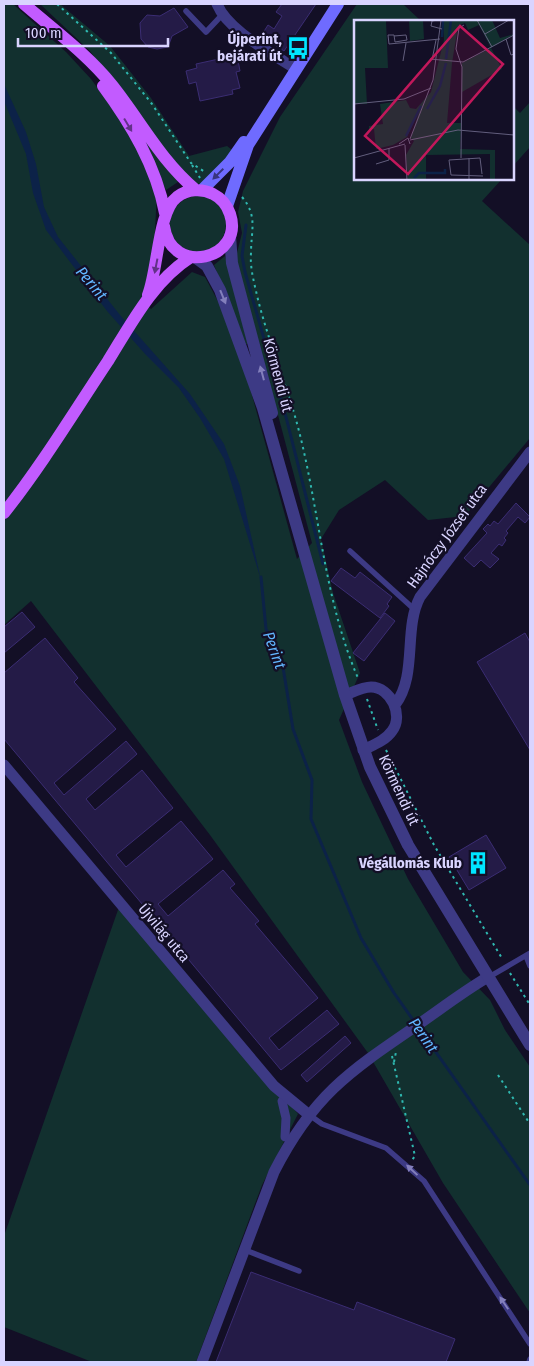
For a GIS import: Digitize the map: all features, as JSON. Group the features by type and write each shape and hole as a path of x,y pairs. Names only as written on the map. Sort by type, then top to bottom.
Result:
{"main road":[{"path":"4,513 36,470 145,304 169,273 193,258 208,256 219,250 230,236 231,218 227,206 214,194 175,172 103,75 24,4"},
{"path":"227,206 248,145 338,4"},
{"path":"56,31 104,88 124,118 152,168 160,188 166,238 174,248 193,258"},
{"path":"145,304 154,275 165,220 177,197 201,188 216,176 230,162 270,109"}],"street":[{"path":"218,4 222,15 244,34 296,69"},
{"name":"Körmendi út","path":"230,236 232,263 274,420 296,523"},
{"name":"Körmendi út","path":"193,258 207,266 223,298 263,408 345,695 363,750 386,803 408,844 530,1045"},
{"name":"Hajnóczy József utca","path":"382,741 393,731 396,722 395,705 404,688 415,610 420,597 530,452"},
{"path":"345,695 370,687 379,688 395,705"},
{"path":"363,750 382,741"},
{"name":"Újvilág utca","path":"4,765 274,1086 308,1114"},
{"path":"202,1362 274,1172 288,1144 308,1114 340,1080 397,1043 436,1012 488,977"},
{"path":"282,1100 286,1118 285,1137"}],"lane":[{"path":"186,11 206,32 222,15"},
{"path":"350,551 415,610"},
{"path":"488,977 528,955 530,966"},
{"path":"308,1114 322,1124 386,1148 424,1181 530,1344"},
{"path":"245,1250 299,1271"}],"path":[{"path":"57,4 111,53 143,92 191,163 201,188"},
{"path":"191,163 216,176"},
{"path":"233,186 253,215 251,262 259,303 286,383 300,435 323,555 347,652 382,741 434,845 530,1005"},
{"path":"394,1064 397,1043"},
{"path":"390,1052 415,1156"},
{"path":"498,1075 530,1124"}],"green space":[{"path":"4,4 13,4 66,52 91,79 127,129 157,191 153,270 142,300 151,309 192,272 205,277 221,307 247,377 297,559 312,543 236,257 242,233 238,212 243,191 280,117 357,4 403,4 420,20 354,20 354,180 501,180 482,201 530,245 530,438 465,516 428,520 385,480 339,510 321,539 333,593 360,673 339,720 362,782 408,879 463,972 490,1000 505,1030 530,1067 530,1313 443,1183 368,1053 210,835 31,601 4,625"},
{"path":"40,4 60,4 110,46 151,98 189,156 227,146 236,153 202,184 192,183 186,178 90,51"},
{"path":"530,102 530,147 514,165 514,107 520,113"},
{"path":"147,141 178,182 166,190 144,144"},
{"path":"193,196 203,196 218,204 224,213 226,224 224,235 218,244 203,252 193,252 182,247 175,240 170,229 170,219 175,208 182,201"},
{"path":"225,256 248,344 246,344 214,265"},
{"path":"119,907 177,971 298,1114 262,1185 196,1362 92,1362 4,1327 4,1236"}],"water":[{"path":"4,84 26,132 36,164 44,207 58,237 120,315 190,394 224,444 240,486 261,580 224,459 200,418 179,388 146,355 107,311 46,230 33,193 26,154 4,101"}],"building":[{"path":"282,4 316,4 284,51 261,36 268,25 274,29 282,16 276,12"},
{"path":"174,8 188,27 172,36 168,47 157,49 148,47 141,39 140,23 147,15 160,16"},
{"path":"237,55 240,71 236,72 240,88 232,90 233,94 200,101 196,82 189,84 186,71 197,68 196,64"},
{"path":"516,503 530,517 525,523 518,517 506,531 508,533 504,538 506,540 502,546 499,544 491,553 499,559 490,568 481,560 474,567 464,558 487,533 483,529 488,524 490,526 494,521 498,524"},
{"path":"341,568 355,578 360,572 392,597 387,604 389,606 380,618 331,581"},
{"path":"22,612 35,627 4,653 4,627"},
{"path":"385,613 395,621 364,661 353,653"},
{"path":"525,633 530,642 530,750 477,662"},
{"path":"45,638 78,678 74,682 116,729 54,783 64,795 126,741 137,754 86,799 95,810 142,770 173,808 116,855 126,867 181,821 213,859 158,904 168,916 223,870 235,884 230,888 259,921 255,924 318,998 269,1038 279,1050 327,1010 339,1024 281,1070 4,739 4,673"},
{"name":"Végállomás Klub","path":"486,835 506,868 469,890 449,857"},
{"path":"345,1036 351,1043 307,1082 301,1075"},
{"path":"251,1272 354,1310 357,1302 455,1339 446,1362 216,1362"}],"waterway":[{"path":"246,225 242,256 245,272 284,409 323,564"},
{"name":"Perint","path":"261,577 266,629 282,661 293,729 312,780 311,819 361,938 394,993 530,1185"}],"place":[{"name":"Újperint, bejárati út","path":"298,48"},
{"name":"Végállomás Klub","path":"478,863"}]}
